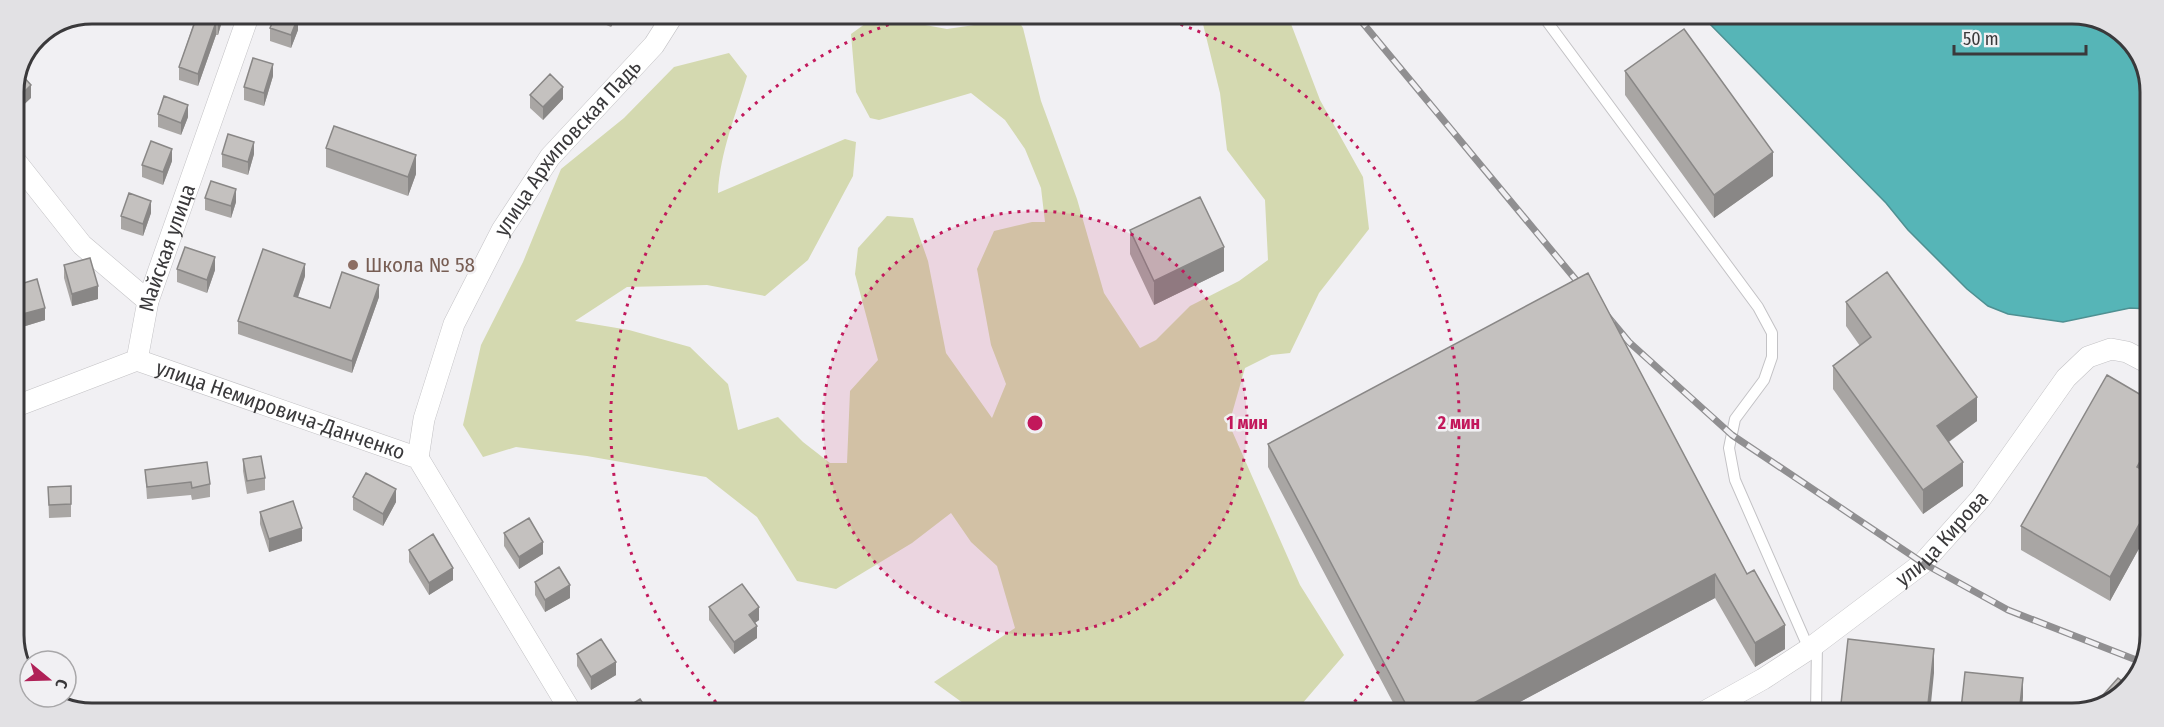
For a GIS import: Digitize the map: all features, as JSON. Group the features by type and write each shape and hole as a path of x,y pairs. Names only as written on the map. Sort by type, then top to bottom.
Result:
{"street":[{"name":"Майская улица","path":"136,360 148,301 245,24"},
{"name":"улица Архиповская Падь","path":"418,458 424,419 454,324 502,230 550,157 654,45 667,24"},
{"path":"24,172 82,245 148,301"},
{"name":"улица Кирова","path":"1720,703 1763,679 1813,646 1923,563 1981,498 2066,378 2088,357 2111,349 2127,352 2140,359"},
{"path":"24,403 136,360"},
{"name":"улица Немировича-Данченко","path":"136,360 418,458 566,703"}],"lane":[{"path":"1549,24 1758,307 1772,333 1772,357 1764,380 1736,419 1729,448 1735,480 1813,646 1816,703"}],"green space":[{"path":"865,24 920,24 947,29 981,24 1021,24 1023,28 1041,101 1077,199 1104,293 1140,348 1156,340 1190,306 1239,281 1268,260 1265,200 1227,150 1220,93 1203,24 1291,24 1320,100 1363,177 1369,229 1319,293 1290,353 1271,355 1245,368 1229,424 1300,585 1344,655 1303,703 963,703 934,682 1015,628 997,566 971,542 951,513 912,543 836,589 797,581 757,517 706,477 587,456 516,447 483,457 463,425 481,345 523,262 561,169 624,118 674,67 729,53 747,76 725,148 718,193 845,139 856,142 853,176 808,260 765,296 707,285 627,287 575,321 629,330 690,347 728,384 738,430 778,417 803,442 830,463 847,463 850,391 878,360 855,274 858,248 887,216 913,218 928,261 946,353 992,418 1006,384 991,345 977,269 994,231 1032,222 1045,222 1041,188 1025,149 1005,120 971,93 879,120 870,118 856,92 851,34"}],"water":[{"path":"1710,24 2085,25 2110,35 2131,58 2140,87 2140,309 2130,308 2063,322 2008,314 1988,306 1967,289 1908,230 1886,203"}],"building":[{"path":"194,24 215,24 198,74 179,67"},
{"path":"272,24 295,24 291,35 270,28"},
{"path":"1684,29 1773,152 1714,195 1625,71"},
{"path":"253,58 273,64 264,93 244,87"},
{"path":"550,74 563,87 543,107 530,95"},
{"path":"25,79 31,85 24,92"},
{"path":"164,96 188,105 181,123 158,114"},
{"path":"334,126 416,155 408,177 326,148"},
{"path":"228,134 254,142 248,162 222,154"},
{"path":"151,141 172,149 163,172 142,165"},
{"path":"211,181 236,189 231,206 205,198"},
{"path":"129,193 151,201 143,224 121,216"},
{"path":"1200,197 1224,247 1154,281 1130,230"},
{"path":"185,247 215,257 207,280 177,269"},
{"path":"263,249 305,264 294,296 330,308 342,272 379,285 352,361 238,321"},
{"path":"90,258 98,286 72,294 64,265"},
{"path":"1887,272 1977,397 1937,426 1963,462 1923,490 1833,366 1871,337 1846,302"},
{"path":"1588,273 1747,574 1754,570 1785,625 1755,643 1715,574 1474,703 1405,703 1268,444"},
{"path":"37,279 45,308 24,314 24,283"},
{"path":"2107,375 2140,394 2140,462 2137,467 2140,469 2140,523 2110,577 2021,526"},
{"path":"261,456 265,478 247,481 243,459"},
{"path":"207,462 210,484 192,488 191,482 147,487 145,470"},
{"path":"366,473 396,489 383,514 353,497"},
{"path":"71,486 71,504 49,505 48,487"},
{"path":"293,501 302,528 269,539 260,512"},
{"path":"529,518 543,542 519,557 504,533"},
{"path":"433,534 453,568 429,583 409,550"},
{"path":"559,567 570,585 545,600 535,582"},
{"path":"742,584 759,607 749,615 757,626 734,642 709,607"},
{"path":"601,639 616,662 591,677 577,654"},
{"path":"1848,639 1934,649 1928,703 1841,703"},
{"path":"1965,672 2023,678 2020,703 1962,703"},
{"path":"2118,678 2122,681 2110,692 2102,696"}],"railway":[{"path":"1364,24 1586,292"},
{"path":"1604,312 1629,342 1732,435 1923,563 2008,610 2135,660"}],"place":[{"name":"Школа № 58","path":"353,265"}]}
